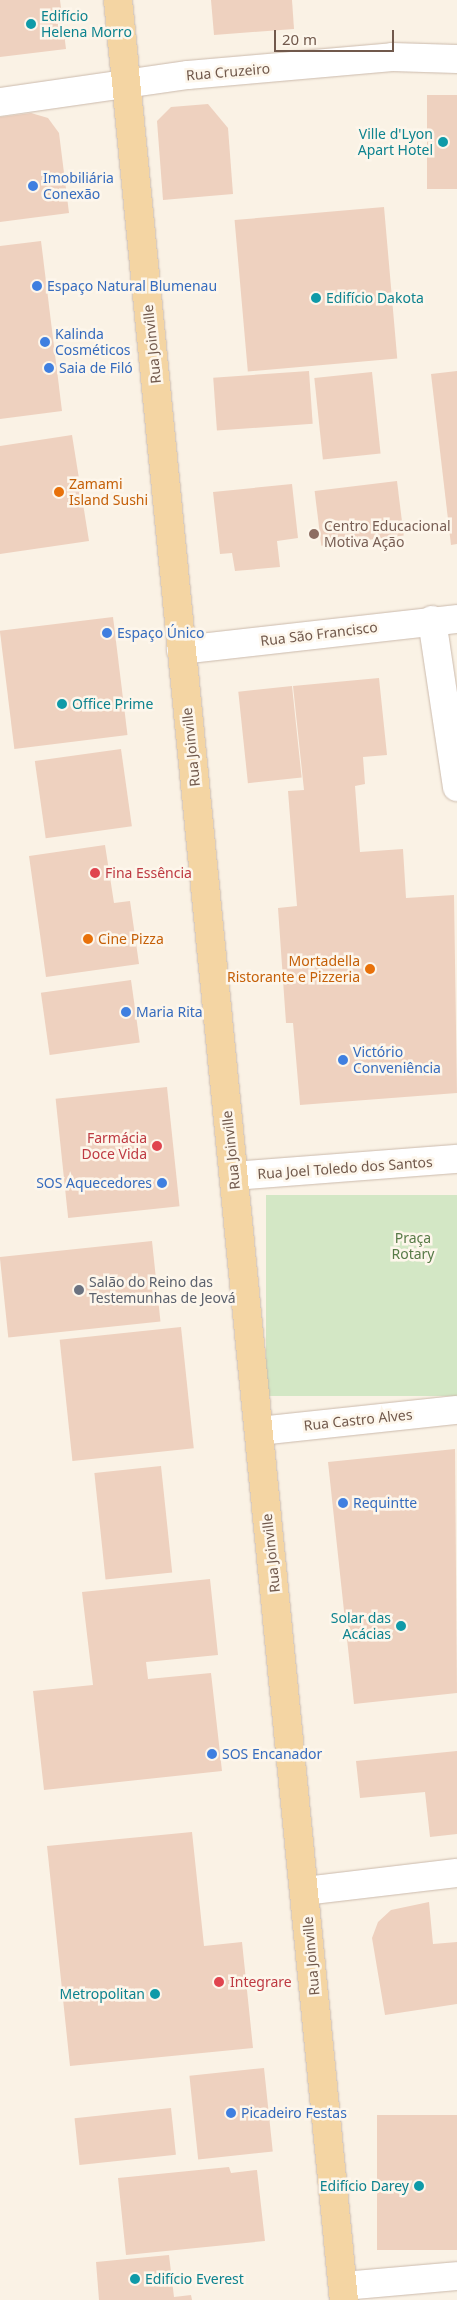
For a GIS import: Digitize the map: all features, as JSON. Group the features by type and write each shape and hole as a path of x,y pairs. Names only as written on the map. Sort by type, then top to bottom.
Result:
{"main road":[{"name":"Rua Joinville","path":"118,0 343,2293"}],"street":[{"name":"Rua Cruzeiro","path":"0,102 126,82 392,57 457,59"},
{"name":"Rua São Francisco","path":"181,650 444,620"},
{"path":"444,620 457,787"},
{"name":"Rua Joel Toledo dos Santos","path":"234,1176 457,1159"},
{"name":"Rua Castro Alves","path":"259,1431 457,1410"},
{"path":"305,1892 457,1873"},
{"path":"343,2293 457,2276"}],"green space":[{"name":"Praça Rotary","path":"266,1195 457,1195 457,1396 266,1396"}],"building":[{"name":"Edifício Helena Morro","path":"0,0 60,0 66,49 0,57"},
{"path":"211,0 292,0 294,29 214,35"},
{"name":"Ville d'Lyon Apart Hotel","path":"427,95 457,95 457,189 427,189"},
{"path":"208,104 228,128 233,194 163,200 157,121 171,107"},
{"name":"Imobiliária Conexão","path":"31,113 48,118 59,133 69,213 0,222 0,117"},
{"name":"Edifício Dakota","path":"384,207 397,358 248,371 235,220"},
{"path":"41,241 62,411 0,419 0,246"},
{"path":"309,371 313,424 217,431 213,378"},
{"path":"457,371 457,544 451,545 431,374"},
{"path":"372,372 381,454 323,460 314,378"},
{"path":"72,435 89,541 0,554 0,446"},
{"path":"397,481 404,536 321,546 315,491"},
{"path":"292,484 298,538 277,541 280,567 235,571 232,553 220,554 213,492"},
{"name":"Office Prime","path":"113,617 128,735 14,749 0,631"},
{"path":"379,678 387,755 363,757 365,784 355,786 360,852 403,849 406,898 454,895 457,1093 300,1105 293,1023 286,1023 278,908 297,906 288,791 304,790 293,686"},
{"path":"292,686 302,777 248,783 238,692"},
{"path":"121,749 132,826 46,838 35,761"},
{"path":"105,845 114,903 130,901 139,964 46,977 29,856"},
{"path":"131,980 140,1042 50,1055 41,993"},
{"path":"167,1087 180,1206 68,1218 56,1099"},
{"name":"Salão do Reino das Testemunhas de Jeová","path":"152,1241 160,1322 8,1338 0,1257"},
{"path":"181,1327 194,1448 72,1461 60,1340"},
{"name":"Solar das Acácias","path":"455,1449 457,1693 354,1704 328,1462"},
{"path":"161,1466 172,1572 106,1579 94,1473"},
{"path":"210,1579 218,1655 146,1662 148,1679 211,1673 222,1771 44,1790 33,1691 93,1685 82,1592"},
{"path":"457,1751 457,1834 430,1837 425,1792 360,1798 356,1761"},
{"path":"192,1832 204,1946 242,1942 253,2048 70,2066 47,1846"},
{"path":"429,1902 433,1944 457,1942 457,2004 385,2015 372,1938 378,1922 391,1910"},
{"name":"Picadeiro Festas","path":"264,2068 273,2152 198,2159 189,2076"},
{"path":"171,2108 176,2155 79,2165 75,2118"},
{"name":"Edifício Darey","path":"377,2115 457,2115 457,2250 377,2250"},
{"path":"229,2167 231,2173 257,2170 265,2241 126,2255 118,2178"},
{"name":"Edifício Everest","path":"169,2255 174,2297 191,2295 192,2300 99,2300 96,2262"}],"place":[{"name":"Edifício Helena Morro","path":"31,24"},
{"name":"Ville d'Lyon Apart Hotel","path":"443,142"},
{"name":"Imobiliária Conexão","path":"33,186"},
{"name":"Espaço Natural Blumenau","path":"37,286"},
{"name":"Edifício Dakota","path":"316,298"},
{"name":"Kalinda Cosméticos","path":"45,342"},
{"name":"Saia de Filó","path":"49,368"},
{"name":"Zamami Island Sushi","path":"59,492"},
{"name":"Centro Educacional Motiva Ação","path":"314,534"},
{"name":"Espaço Único","path":"107,633"},
{"name":"Office Prime","path":"62,704"},
{"name":"Fina Essência","path":"95,873"},
{"name":"Cine Pizza","path":"88,939"},
{"name":"Mortadella Ristorante e Pizzeria","path":"370,969"},
{"name":"Maria Rita","path":"126,1012"},
{"name":"Victório Conveniência","path":"343,1060"},
{"name":"Farmácia Doce Vida","path":"157,1146"},
{"name":"SOS Aquecedores","path":"162,1183"},
{"name":"Salão do Reino das Testemunhas de Jeová","path":"79,1290"},
{"name":"Requintte","path":"343,1503"},
{"name":"Solar das Acácias","path":"401,1626"},
{"name":"SOS Encanador","path":"212,1754"},
{"name":"Integrare","path":"219,1982"},
{"name":"Metropolitan","path":"155,1994"},
{"name":"Picadeiro Festas","path":"231,2113"},
{"name":"Edifício Darey","path":"419,2186"},
{"name":"Edifício Everest","path":"135,2279"}]}
